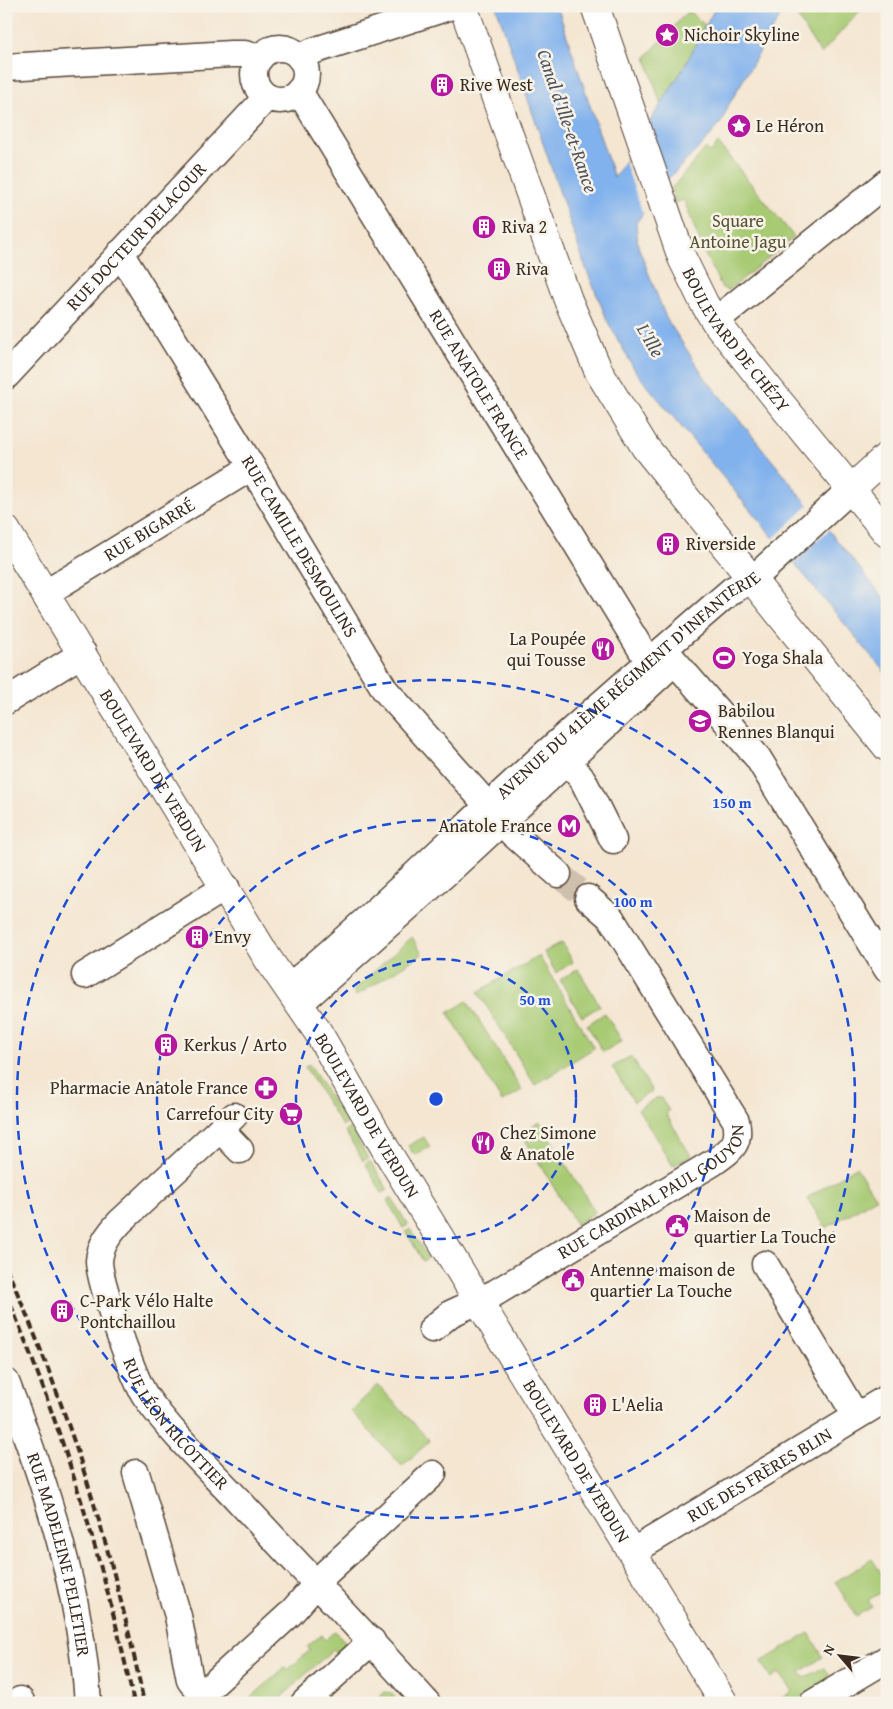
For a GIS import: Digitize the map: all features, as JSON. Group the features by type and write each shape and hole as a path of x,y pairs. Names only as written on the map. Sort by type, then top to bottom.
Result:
{"main road":[{"path":"463,6 568,300 599,372 645,448 758,573 887,747"},
{"name":"BOULEVARD DE CHÉZY","path":"595,6 682,258 715,321 843,497 887,533"},
{"path":"843,497 887,456"},
{"name":"BOULEVARD DE VERDUN","path":"6,530 226,887 268,959 294,996 724,1703"}],"street":[{"path":"300,58 313,51 452,6"},
{"path":"280,49 294,53 300,58 305,71 305,78 299,91 284,100 267,97 255,83 254,74 260,58 272,50 280,49"},
{"path":"6,67 230,54 245,54 260,58"},
{"name":"RUE ANATOLE FRANCE","path":"299,91 661,663 758,758 887,969"},
{"name":"RUE DOCTEUR DELACOUR","path":"6,376 267,97"},
{"path":"715,321 885,188"},
{"name":"RUE CAMILLE DESMOULINS","path":"120,253 386,690 405,714 495,814"},
{"name":"RUE BIGARRÉ","path":"46,593 252,467"},
{"name":"AVENUE DU 41ÈME RÉGIMENT D'INFANTERIE","path":"495,814 568,762 732,590 758,573 843,497"},
{"path":"6,701 83,653"},
{"name":"AVENUE DU 41ÈME RÉGIMENT D'INFANTERIE","path":"294,996 402,914 495,814 661,663"},
{"path":"568,762 583,780 614,840"},
{"path":"495,814 517,839 558,874"},
{"path":"85,975 226,887"},
{"name":"RUE CARDINAL PAUL GOUYON","path":"479,1301 714,1162 734,1145 739,1133 736,1121 611,918 588,898"},
{"name":"RUE LÉON RICOTTIER","path":"240,1150 227,1123 112,1231 100,1254 100,1270 108,1302 144,1394 220,1482 372,1641 427,1703"},
{"path":"765,1264 856,1416"},
{"path":"432,1329 450,1314 479,1301"},
{"name":"RUE MADELEINE PELLETIER","path":"6,1382 48,1499 61,1544 86,1674 88,1703"},
{"name":"RUE DES FRÈRES BLIN","path":"632,1552 887,1398"},
{"path":"136,1473 178,1616 190,1680 194,1686 204,1689 210,1687 290,1614 327,1572 433,1474"},
{"path":"304,1703 372,1641"},
{"path":"813,1703 887,1658"},
{"path":"16,1703 20,1700 22,1703"}],"green space":[{"path":"778,6 864,6 821,54 791,7 781,15"},
{"path":"688,11 705,25 697,45 661,105 646,57"},
{"name":"Square Antoine Jagu","path":"718,143 794,237 729,290 722,288 703,250 684,200 675,203 671,189 706,148 711,153"},
{"path":"412,937 422,954 356,996 353,991"},
{"path":"562,943 573,962 556,973 544,952"},
{"path":"539,956 594,1048 535,1085 478,992"},
{"path":"578,969 600,1006 582,1017 560,980"},
{"path":"467,1001 522,1090 502,1102 448,1013"},
{"path":"605,1013 622,1041 603,1052 587,1025"},
{"path":"631,1056 652,1091 634,1102 612,1067"},
{"path":"309,1064 347,1124 342,1126 305,1067"},
{"path":"656,1098 661,1098 669,1111 666,1114 691,1156 673,1166 638,1109"},
{"path":"540,1122 595,1212 576,1224 521,1133"},
{"path":"350,1128 368,1158 363,1161 345,1131"},
{"path":"424,1137 430,1147 414,1155 408,1146"},
{"path":"370,1161 388,1190 382,1193 365,1164"},
{"path":"856,1167 876,1198 826,1228 807,1198"},
{"path":"391,1197 408,1225 403,1228 387,1200"},
{"path":"410,1229 428,1258 423,1261 406,1232"},
{"path":"378,1385 430,1441 402,1466 351,1411"},
{"path":"872,1559 887,1582 887,1589 868,1600 872,1607 856,1616 835,1582"},
{"path":"335,1631 349,1646 345,1662 333,1649 275,1703 245,1703 285,1667 288,1670 310,1650 307,1647 321,1635 325,1640"},
{"path":"809,1633 823,1657 800,1672 804,1678 824,1668 829,1673 827,1682 791,1703 779,1703 778,1701 793,1691 779,1673 771,1678 761,1662"},
{"path":"385,1692 392,1693 395,1697 388,1703 372,1703"}],"water":[{"path":"496,6 557,6 614,178 682,71 716,6 778,6 781,15 728,106 722,121 706,141 668,179 636,223 638,246 666,318 706,379 887,602 887,675 636,372 608,322 585,266"}],"pier":[{"path":"640,138 659,193 643,214 625,162"},
{"path":"810,504 830,529 792,564 772,540"}],"tunnel":[{"path":"558,874 588,898"}],"railway":[{"path":"6,1267 29,1320 87,1481 119,1592 144,1703"},
{"path":"6,1293 63,1444 95,1546 134,1703"}],"place":[{"name":"Nichoir Skyline","path":"667,35"},
{"name":"Rive West","path":"442,85"},
{"name":"Le Héron","path":"739,126"},
{"name":"Riva 2","path":"484,227"},
{"name":"Riva","path":"499,269"},
{"name":"Riverside","path":"668,544"},
{"name":"La Poupée qui Tousse","path":"603,649"},
{"name":"Yoga Shala","path":"724,658"},
{"name":"Babilou Rennes Blanqui","path":"700,721"},
{"name":"Anatole France","path":"569,826"},
{"name":"Envy","path":"197,937"},
{"name":"Kerkus / Arto","path":"166,1045"},
{"name":"Pharmacie Anatole France","path":"266,1088"},
{"name":"Carrefour City","path":"291,1114"},
{"name":"Chez Simone & Anatole","path":"483,1143"},
{"name":"Maison de quartier La Touche","path":"677,1226"},
{"name":"Antenne maison de quartier La Touche","path":"573,1280"},
{"name":"C-Park Vélo Halte Pontchaillou","path":"62,1311"},
{"name":"L'Aelia","path":"595,1405"}],"water label":[{"name":"Canal d'Ille-et-Rance","path":"568,121"},
{"name":"L'Ille","path":"651,340"}]}
